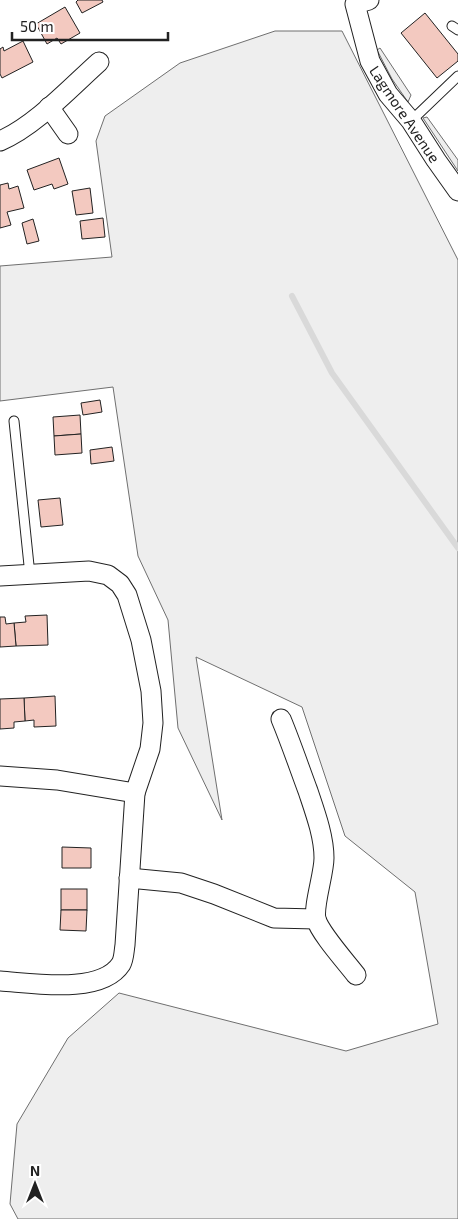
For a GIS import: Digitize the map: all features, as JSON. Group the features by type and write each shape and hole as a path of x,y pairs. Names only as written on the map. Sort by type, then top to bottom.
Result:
{"street":[{"name":"Lagmore Avenue","path":"362,2 370,61 388,94 411,121 458,191"},
{"path":"0,142 12,136 49,107 99,62"},
{"path":"49,107 68,134"},
{"path":"0,576 89,571 108,575 120,584 127,595 141,640 151,691 153,723 150,749 135,794 122,963 109,976 88,983 53,984 0,981"},
{"path":"281,719 318,820 324,856 322,879 316,906 316,919 330,943 356,975"},
{"path":"0,776 57,780 135,794"},
{"path":"128,878 182,883 274,918 316,919"}],"lane":[{"path":"411,121 458,76"},
{"path":"14,421 30,575"}],"shaded area":[{"path":"275,31 342,31 458,260 458,1219 18,1219 10,1204 17,1124 68,1038 119,993 346,1051 438,1024 415,892 345,836 302,707 196,657 222,820 178,728 168,620 138,556 113,387 0,401 0,266 112,257 96,141 105,116 180,63"},
{"path":"380,48 411,95 408,102 392,79 377,50"},
{"path":"427,117 458,160 458,171 423,118"}],"building":[{"path":"78,0 102,0 103,2 82,13 76,2"},
{"path":"65,7 80,33 61,44 57,38 47,44 36,24"},
{"path":"425,13 458,54 458,61 437,78 401,33"},
{"path":"23,41 33,62 2,78 0,74 0,49 3,47 4,51"},
{"path":"59,158 68,184 54,189 52,184 34,190 27,170"},
{"path":"8,183 9,189 18,186 24,208 7,212 11,225 0,228 0,185"},
{"path":"90,188 93,213 76,215 72,191"},
{"path":"103,218 105,237 82,239 80,221"},
{"path":"33,219 39,241 27,244 22,223"},
{"path":"100,400 102,412 83,415 81,403"},
{"path":"80,415 81,434 54,436 53,417"},
{"path":"81,434 82,453 55,455 54,436"},
{"path":"112,447 114,461 91,464 90,450"},
{"path":"60,498 63,525 41,527 38,500"},
{"path":"47,615 48,645 16,646 14,623 26,622 25,616"},
{"path":"0,617 5,617 6,624 14,623 16,646 0,647"},
{"path":"55,696 56,726 34,727 34,720 25,721 24,698"},
{"path":"24,698 25,721 14,722 14,728 0,729 0,699"},
{"path":"62,847 91,848 91,868 62,868"},
{"path":"61,889 87,889 87,910 61,910"},
{"path":"61,910 87,910 86,931 60,930"}],"waterway":[{"path":"292,296 332,373 458,548"}]}
